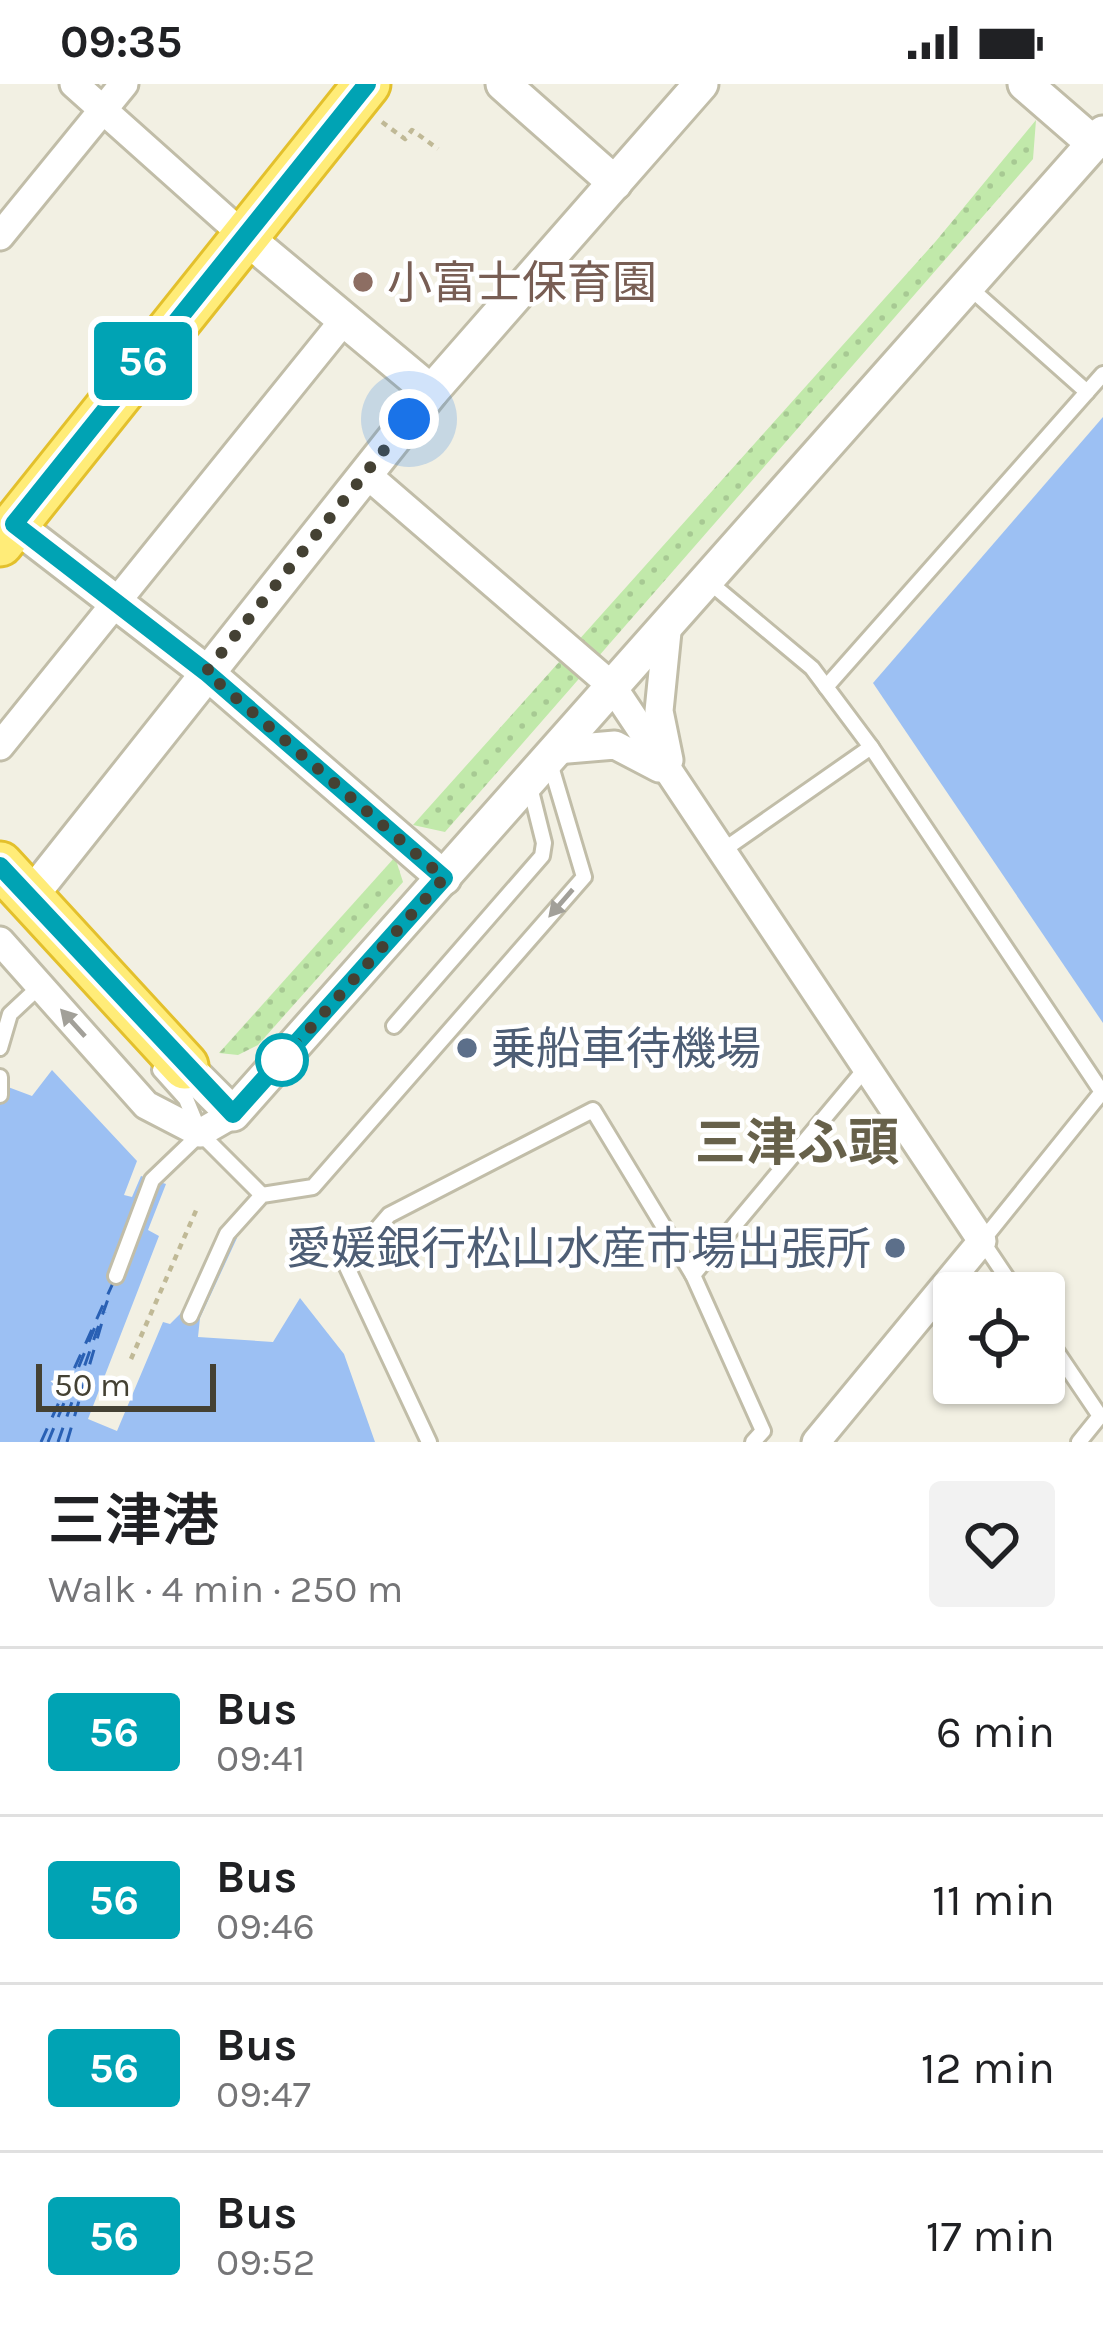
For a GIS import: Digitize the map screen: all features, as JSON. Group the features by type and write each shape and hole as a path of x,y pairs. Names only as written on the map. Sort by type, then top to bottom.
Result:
{"highway":[{"path":"7,534 360,92"},
{"path":"8,883 164,1059"}],"street":[{"path":"74,84 243,235 431,392"},
{"path":"0,236 124,84"},
{"path":"503,84 615,183"},
{"path":"8,883 206,672 431,392 701,84"},
{"path":"0,941 146,1105 200,1133 233,1114 1098,138 1025,84"},
{"path":"0,746 344,320"},
{"path":"365,473 612,686 982,1240 816,1442"},
{"path":"7,534 114,603 206,672 444,878"},
{"path":"668,622 659,711 676,782"},
{"path":"544,763 592,743 631,749 676,782"},
{"path":"164,1059 233,1114"}],"lane":[{"path":"967,285 1087,392"},
{"path":"826,687 1103,374"},
{"path":"706,579 812,668 871,747 1103,1092 982,1240 1003,1272"},
{"path":"722,851 871,747"},
{"path":"394,1026 542,856 544,763"},
{"path":"190,1316 227,1234 262,1195 313,1187 584,877 544,763"},
{"path":"0,1048 10,1015 40,986"},
{"path":"164,1059 200,1133 262,1195"},
{"path":"693,1275 866,1068"},
{"path":"429,1442 346,1265 389,1215 593,1110 693,1275 763,1432 753,1442"},
{"path":"116,1276 152,1180 200,1133"},
{"path":"1065,1364 1100,1416 1078,1442"}],"path":[{"path":"360,92 405,139 412,130 437,149"},
{"path":"131,1359 199,1206"}],"green space":[{"path":"1036,120 1033,159 445,832 413,825 936,241"},
{"path":"395,857 403,882 258,1045 238,1055 219,1053"}],"water":[{"path":"1103,417 1103,1023 873,683"},
{"path":"52,1070 137,1161 124,1195 132,1197 141,1176 166,1184 148,1230 159,1236 88,1419 117,1431 163,1322 170,1324 183,1311 219,1231 237,1238 200,1318 198,1337 273,1342 300,1298 344,1354 375,1442 0,1442 0,1084 32,1096"}],"ferry route":[{"path":"41,1442 113,1283"},
{"path":"58,1442 109,1296"},
{"path":"67,1442 105,1312"},
{"path":"48,1442 95,1327"}],"bus line":[{"name":"56","path":"0,866 233,1114 444,878 206,672 14,524 367,84"}],"place":[{"name":"小富士保育園","path":"363,282"},
{"name":"乗船車待機場","path":"467,1048"},
{"name":"愛媛銀行松山水産市場出張所","path":"895,1248"}],"district":[{"name":"三津ふ頭","path":"797,1142"}],"route":[{"path":"282,1060 444,878 206,672 409,419"}]}
